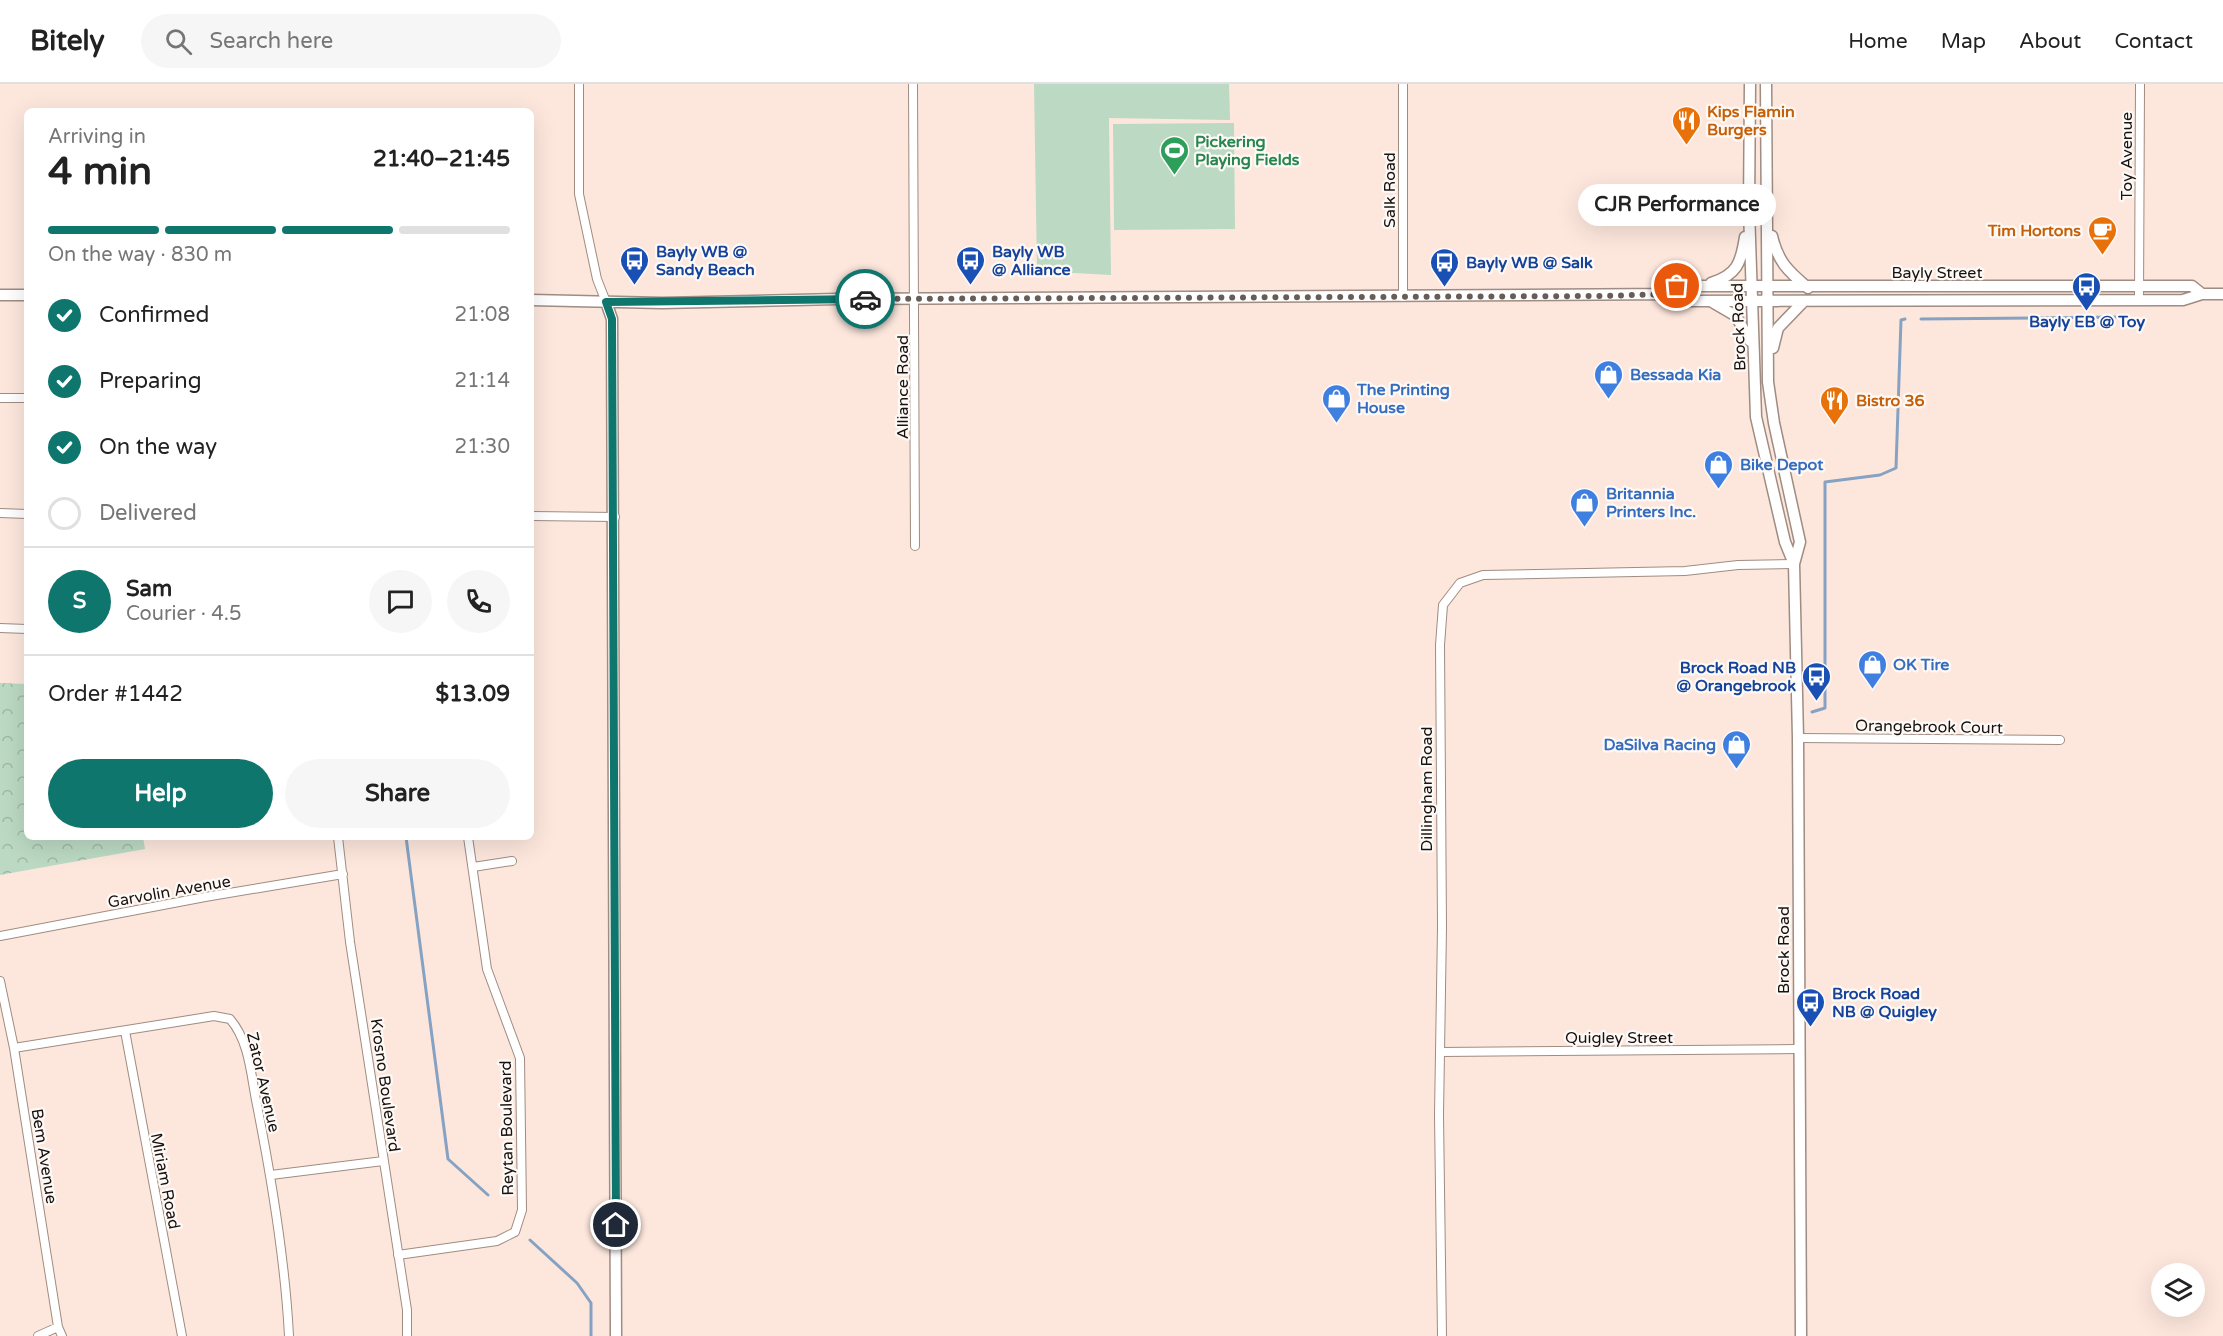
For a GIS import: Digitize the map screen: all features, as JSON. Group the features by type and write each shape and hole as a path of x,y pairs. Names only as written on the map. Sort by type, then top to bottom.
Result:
{"main road":[{"name":"Brock Road","path":"1750,84 1749,210 1756,417 1785,542 1794,564"},
{"name":"Brock Road","path":"1766,84 1768,382 1774,423 1800,542 1794,564 1798,738 1797,1049 1801,1336"},
{"path":"1703,286 1732,274 1742,255 1749,210"},
{"path":"1767,214 1776,255 1808,288"},
{"name":"Bayly Street","path":"1672,294 1677,286 1808,288 2139,285 2192,286 2202,294"},
{"name":"Bayly Street","path":"534,300 606,302 1672,294"},
{"name":"Bayly Street","path":"1672,294 1678,301 1751,302 2191,300 2202,294 2223,294"},
{"path":"0,295 24,295"},
{"path":"1711,301 1736,316 1753,350"},
{"path":"606,302 612,319 615,517 616,1336"},
{"path":"1768,382 1778,328 1803,302"}],"street":[{"path":"579,84 579,194 597,279 606,302"},
{"name":"Alliance Road","path":"913,84 916,299 915,546"},
{"name":"Salk Road","path":"1403,84 1403,297"},
{"name":"Toy Avenue","path":"2139,300 2140,84"},
{"path":"0,398 24,398"},
{"path":"0,513 24,514"},
{"path":"534,516 615,517"},
{"name":"Dillingham Road","path":"1442,1336 1440,645 1443,604 1460,583 1483,575 1685,571 1738,565 1794,564"},
{"path":"0,628 24,629"},
{"name":"Orangebrook Court","path":"1798,738 2060,741"},
{"name":"Krosno Boulevard","path":"338,840 350,942 407,1310 407,1336"},
{"name":"Reytan Boulevard","path":"398,1255 497,1241 515,1232 520,1221 520,1058 487,969 468,840"},
{"path":"473,867 512,861"},
{"name":"Garvolin Avenue","path":"0,936 205,897 343,874"},
{"name":"Bem Avenue","path":"0,981 14,1048 58,1327 62,1336"},
{"name":"Zator Avenue","path":"14,1048 214,1016 230,1019 243,1040 271,1175 287,1297 289,1336"},
{"name":"Miriam Road","path":"125,1031 182,1336"},
{"name":"Quigley Street","path":"1440,1052 1797,1049"},
{"path":"271,1175 383,1161"},
{"path":"38,1336 58,1327"}],"green space":[{"path":"1034,84 1229,84 1230,120 1109,118 1111,275 1037,271"},
{"name":"Pickering Playing Fields","path":"1234,123 1235,229 1114,230 1113,124"},
{"path":"0,683 24,684 24,840 144,840 145,849 0,875"}],"waterway":[{"path":"1921,319 2122,317"},
{"path":"1812,712 1825,708 1825,482 1880,475 1896,468 1901,320 1905,319"},
{"path":"406,840 448,1159 488,1195"},
{"path":"530,1240 577,1283 591,1303 591,1336"}],"way so far":[{"path":"865,299 1598,296 1672,294 1677,286"}],"place":[{"name":"Kips Flamin Burgers","path":"1686,146"},
{"name":"Pickering Playing Fields","path":"1174,176"},
{"name":"Tim Hortons","path":"2102,256"},
{"name":"Bayly WB @ Sandy Beach","path":"635,286"},
{"name":"Bayly WB @ Alliance","path":"971,286"},
{"name":"CJR Performance","path":"1677,286"},
{"name":"Bayly WB @ Salk","path":"1445,288"},
{"name":"Bayly EB @ Toy","path":"2087,312"},
{"name":"Bessada Kia","path":"1609,400"},
{"name":"The Printing House","path":"1336,424"},
{"name":"Bistro 36","path":"1835,426"},
{"name":"Bike Depot","path":"1719,490"},
{"name":"Britannia Printers Inc.","path":"1585,528"},
{"name":"OK Tire","path":"1872,690"},
{"name":"Brock Road NB @ Orangebrook","path":"1817,702"},
{"name":"DaSilva Racing","path":"1737,770"},
{"name":"Brock Road NB @ Quigley","path":"1811,1028"}],"route":[{"path":"616,1225 615,517 612,319 606,302 865,299"}]}
